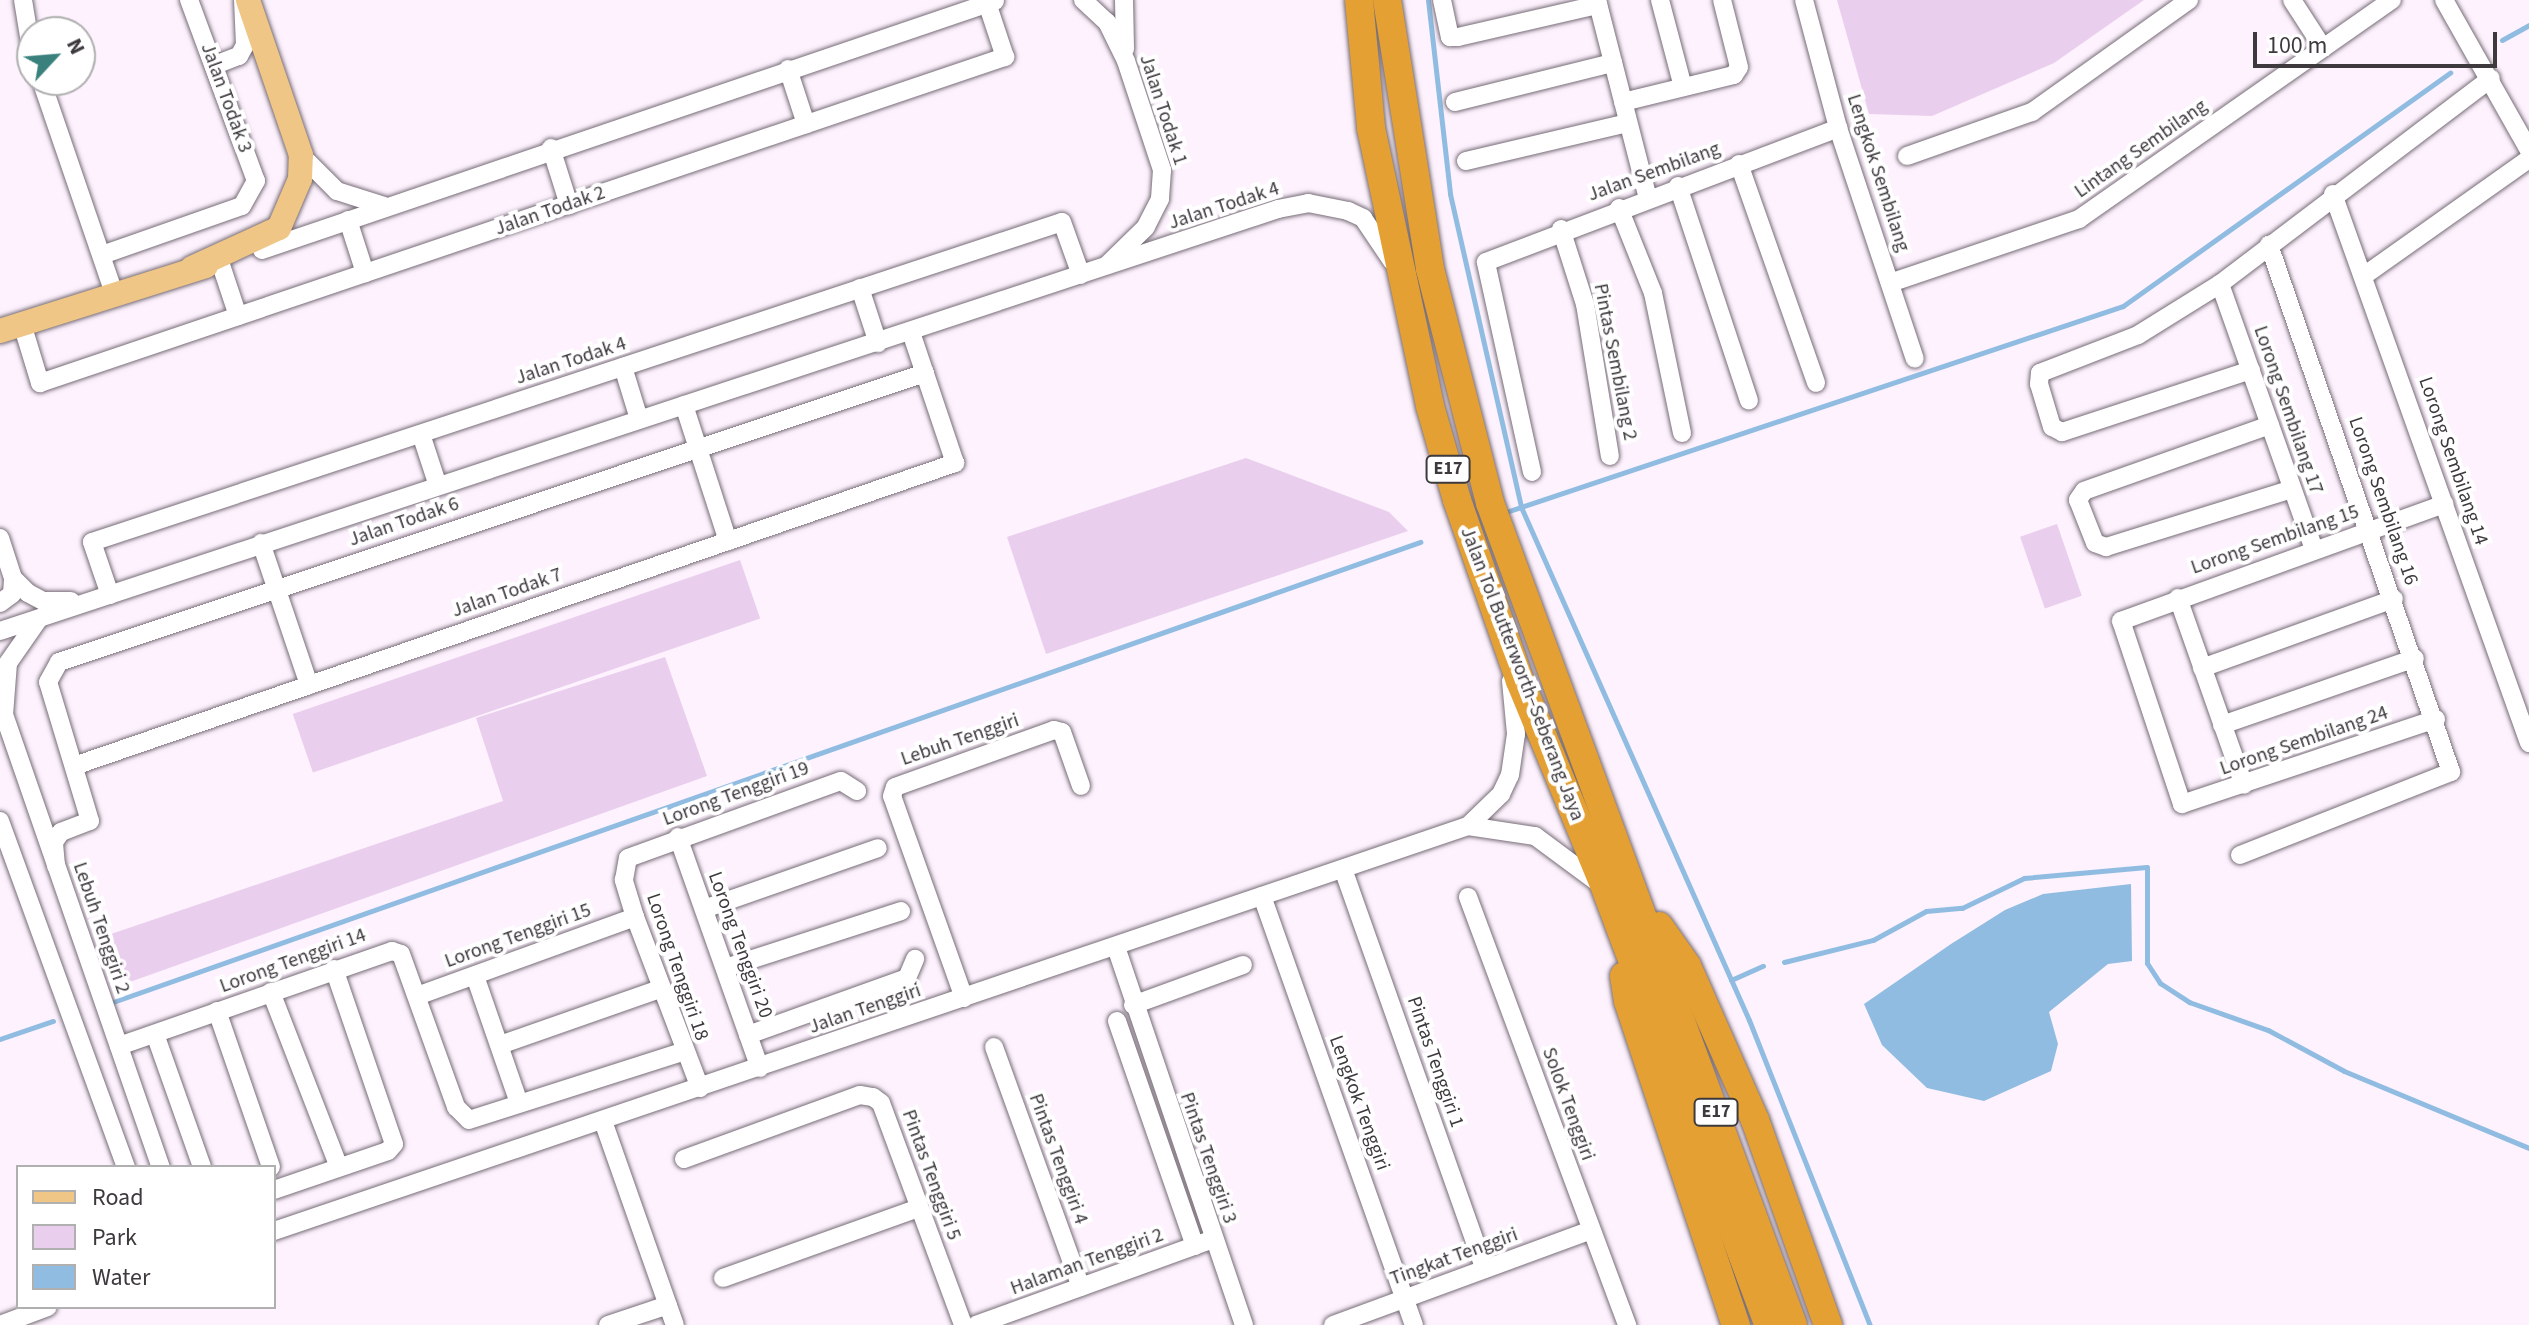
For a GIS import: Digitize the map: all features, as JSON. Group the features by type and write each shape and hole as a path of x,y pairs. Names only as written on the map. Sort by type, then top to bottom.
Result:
{"highway":[{"name":"Jalan Tol Butterworth–Seberang Jaya","path":"1359,0 1371,128 1400,274 1449,473 1502,629 1611,903 1769,1325"},
{"name":"Jalan Tol Butterworth–Seberang Jaya","path":"1387,0 1430,269 1467,422 1510,561 1640,900 1793,1325"},
{"path":"1640,900 1687,966 1712,1022 1794,1222 1828,1325"},
{"path":"1611,903 1628,1001 1736,1325"}],"main road":[{"path":"192,268 279,228 295,200 301,155 245,0"},
{"name":"Jalan Todak 2","path":"11,327 192,268 221,265 262,250"}],"street":[{"name":"Jalan Todak 3","path":"102,255 242,206 256,181 189,0"},
{"path":"215,65 239,56 245,45 245,0"},
{"name":"Jalan Todak 1","path":"1083,0 1094,7 1126,61 1163,184 1146,227 1105,267"},
{"path":"1124,0 1126,61"},
{"path":"1442,0 1450,37 1598,2 1648,198"},
{"path":"1660,0 1683,87"},
{"path":"1623,102 1734,75 1739,67 1722,0"},
{"name":"Lengkok Sembilang","path":"1804,0 1838,128 1915,359"},
{"path":"1907,156 2032,112 2189,0"},
{"path":"2292,0 2323,48"},
{"name":"Lintang Sembilang","path":"1890,283 2079,219 2392,0"},
{"name":"Jalan Todak 2","path":"11,327 40,383 1005,57 992,2 551,148 262,250"},
{"path":"2453,3 2529,150"},
{"path":"1455,102 1613,63"},
{"path":"788,69 806,124"},
{"path":"2251,370 2056,432 2039,378 2040,373 2138,335 2220,284 2333,194 2491,78"},
{"path":"47,96 114,293"},
{"path":"1466,161 1628,123"},
{"name":"Jalan Sembilang","path":"1532,472 1486,262 1561,229 1838,128"},
{"path":"551,148 569,205"},
{"path":"301,155 337,191 385,207"},
{"path":"2365,275 2529,159"},
{"path":"1739,164 1816,383"},
{"path":"1678,186 1749,401"},
{"name":"Lorong Sembilang 14","path":"2333,194 2365,275 2529,743"},
{"name":"Jalan Todak 4","path":"0,631 437,483 1308,203 1327,204 1363,218 1400,274"},
{"path":"1619,208 1653,293 1682,433"},
{"path":"348,220 365,273"},
{"name":"Jalan Todak 4","path":"110,595 92,542 860,288 1062,222 1081,275"},
{"name":"Pintas Sembilang 2","path":"1561,229 1585,304 1610,456"},
{"name":"Lorong Sembilang 16","path":"2240,855 2451,772 2415,658 2269,245"},
{"path":"221,265 238,316"},
{"name":"Lorong Sembilang 17","path":"2220,284 2314,550"},
{"path":"860,288 878,343"},
{"path":"911,332 925,373"},
{"path":"623,367 639,419"},
{"name":"Jalan Todak 6","path":"56,866 54,842 61,832 90,821 48,682 59,662 925,373"},
{"name":"Jalan Todak 7","path":"74,766 955,463 925,373"},
{"path":"684,405 728,541"},
{"path":"2270,425 2079,496 2095,543 2106,547 2292,489"},
{"path":"421,434 437,483"},
{"name":"Lorong Sembilang 15","path":"2186,804 2179,801 2121,621 2444,504"},
{"path":"0,538 13,578 12,594 0,603"},
{"path":"261,543 309,685"},
{"path":"13,578 43,601 110,595"},
{"path":"2178,598 2244,785"},
{"path":"2202,668 2394,599"},
{"path":"2,709 13,649 42,617"},
{"path":"1468,826 1501,794 1515,758 1515,707 1502,629"},
{"path":"2222,725 2415,658"},
{"name":"Lebuh Tenggiri 2","path":"2,709 160,1165"},
{"name":"Lorong Sembilang 24","path":"2186,804 2436,719"},
{"name":"Lebuh Tenggiri","path":"964,998 892,796 895,787 1054,730 1062,732 1081,786"},
{"name":"Lorong Tenggiri 19","path":"628,858 678,837 841,781 857,791"},
{"path":"0,821 125,1165"},
{"path":"1468,826 1535,836 1611,903"},
{"name":"Jalan Tenggiri","path":"276,1230 1468,826"},
{"name":"Lorong Tenggiri 20","path":"678,837 760,1068"},
{"path":"704,909 878,848"},
{"name":"Lorong Tenggiri 18","path":"628,858 624,880 635,917 682,1052 700,1088"},
{"name":"Pintas Tenggiri 1","path":"1343,869 1485,1269"},
{"name":"Lengkok Tenggiri","path":"1262,896 1414,1325"},
{"name":"Solok Tenggiri","path":"1468,897 1627,1325"},
{"path":"725,968 901,911"},
{"name":"Lorong Tenggiri 15","path":"417,996 635,917"},
{"name":"Pintas Tenggiri 3","path":"1116,947 1204,1243"},
{"name":"Lorong Tenggiri 14","path":"119,1046 392,951 401,954 456,1107 469,1120 519,1103"},
{"path":"748,1035 907,978 915,959"},
{"path":"1133,1005 1243,965"},
{"path":"276,1184 388,1151 394,1144 334,969"},
{"path":"475,976 519,1103 682,1052"},
{"path":"500,1045 660,989"},
{"path":"271,992 339,1167"},
{"path":"217,1011 270,1165"},
{"name":"Pintas Tenggiri 3","path":"1117,1021 1204,1243 1244,1325"},
{"path":"155,1034 201,1165"},
{"name":"Pintas Tenggiri 4","path":"994,1047 1081,1287"},
{"name":"Pintas Tenggiri 5","path":"684,1159 860,1095 873,1097 881,1103 963,1325"},
{"path":"603,1121 675,1325"},
{"path":"723,1278 919,1208"},
{"name":"Tingkat Tenggiri","path":"1333,1325 1591,1230"},
{"name":"Halaman Tenggiri 2","path":"976,1325 1204,1243"},
{"path":"608,1325 668,1305"},
{"path":"4,1324 43,1309"}],"green space":[{"path":"1837,0 2144,0 2054,63 1932,116 1869,114"},
{"path":"1246,458 1389,512 1408,531 1046,654 1007,537"},
{"path":"2057,524 2082,596 2045,609 2020,537"},
{"path":"740,560 760,619 313,773 293,714"},
{"path":"665,657 707,776 127,983 111,934 503,801 476,718"}],"water":[{"path":"2131,884 2132,961 2108,964 2049,1012 2058,1044 2051,1071 1984,1101 1927,1088 1882,1045 1864,1004 1951,944 2005,910 2043,894"}],"waterway":[{"path":"1428,0 1450,194 1521,507 1749,1020 1870,1325"},
{"path":"2502,40 2529,25"},
{"path":"1509,511 2123,306 2450,73"},
{"path":"113,1002 1420,542"},
{"path":"1784,962 1873,940 1926,911 1962,908 2024,878 2147,867 2147,963 2160,983 2189,1002 2268,1030 2344,1071 2529,1148"},
{"path":"1731,980 1763,966"},
{"path":"0,1039 53,1021"}]}
